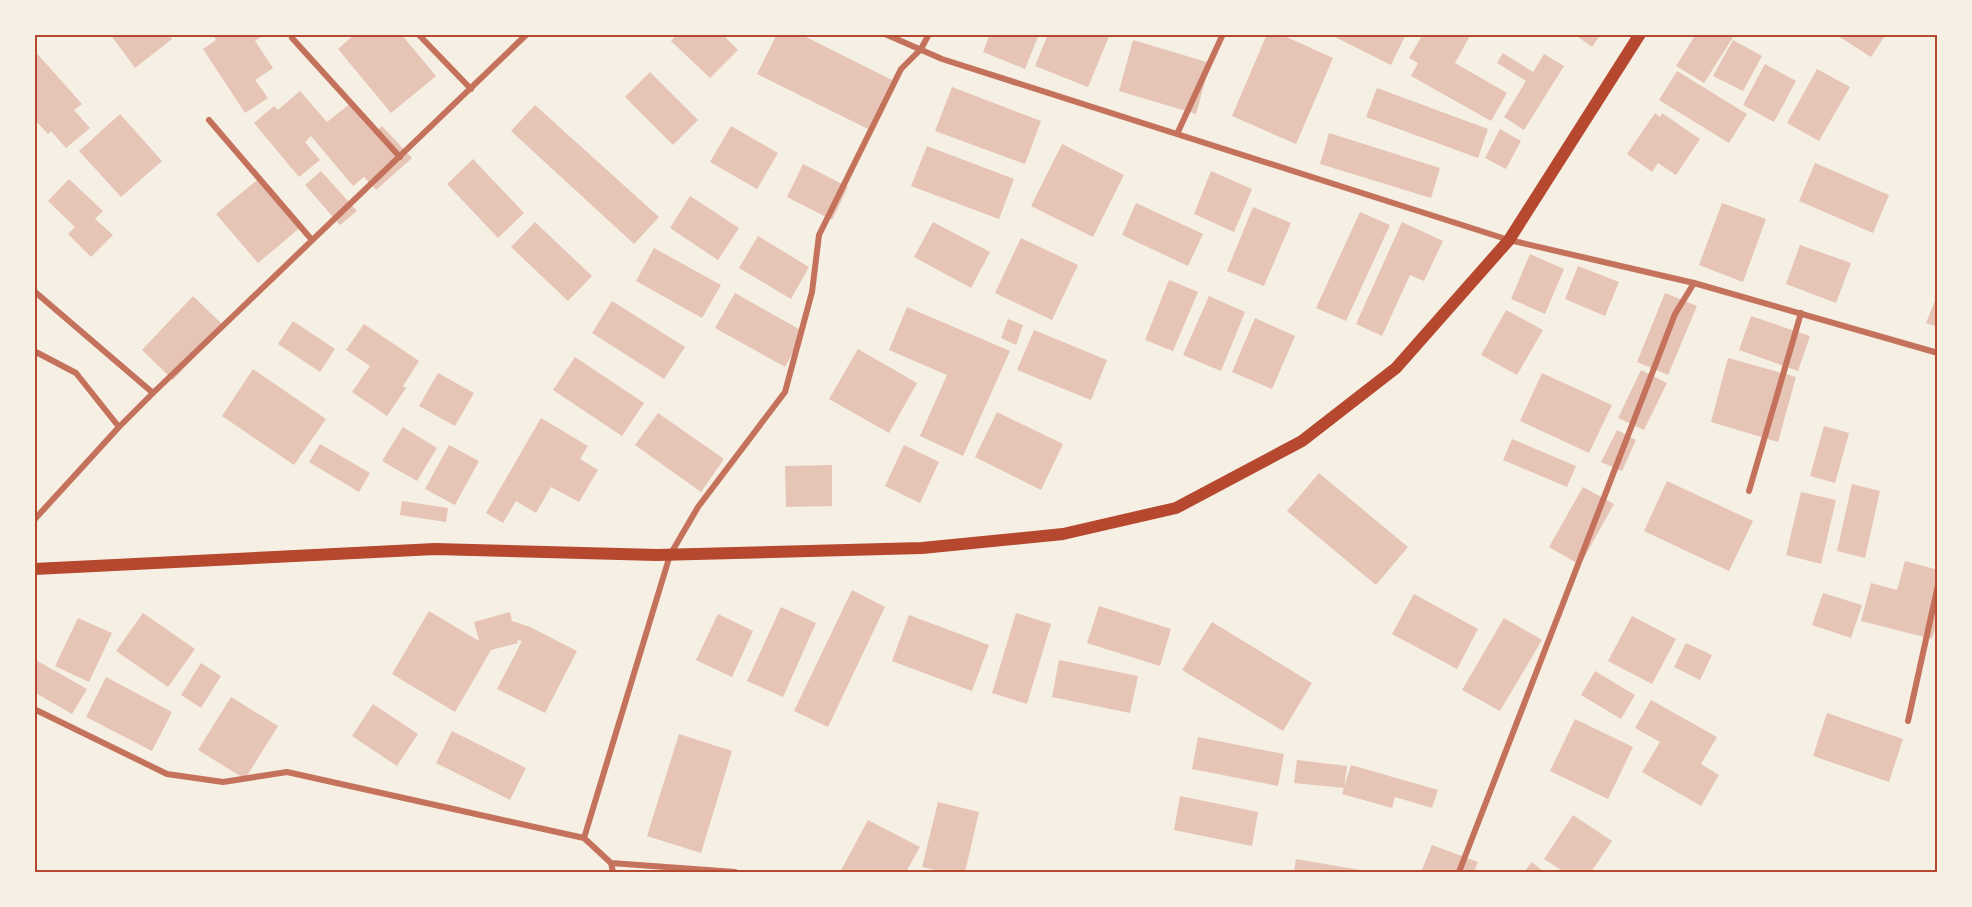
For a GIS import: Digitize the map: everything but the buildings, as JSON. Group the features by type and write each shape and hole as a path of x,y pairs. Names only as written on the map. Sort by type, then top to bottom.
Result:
{"main road":[{"path":"34,569 435,549 670,555 922,548 1063,534 1176,508 1302,441 1396,368 1509,240 1640,34"}],"street":[{"path":"418,34 471,89"},
{"path":"34,520 153,393 528,34"},
{"path":"885,34 942,59 1509,240 1694,283 1938,352"},
{"path":"584,838 670,555 698,507 785,392 812,292 819,235 901,69 921,50 929,34"},
{"path":"1177,134 1223,34"},
{"path":"292,38 400,157"},
{"path":"209,120 312,240"},
{"path":"1459,873 1676,314 1694,283"},
{"path":"34,291 153,393"},
{"path":"1749,491 1801,313"},
{"path":"34,351 76,373 119,427"},
{"path":"1908,721 1938,585"},
{"path":"34,709 167,774 224,782 287,772 584,838 611,862 735,872"},
{"path":"611,862 613,873"}]}
